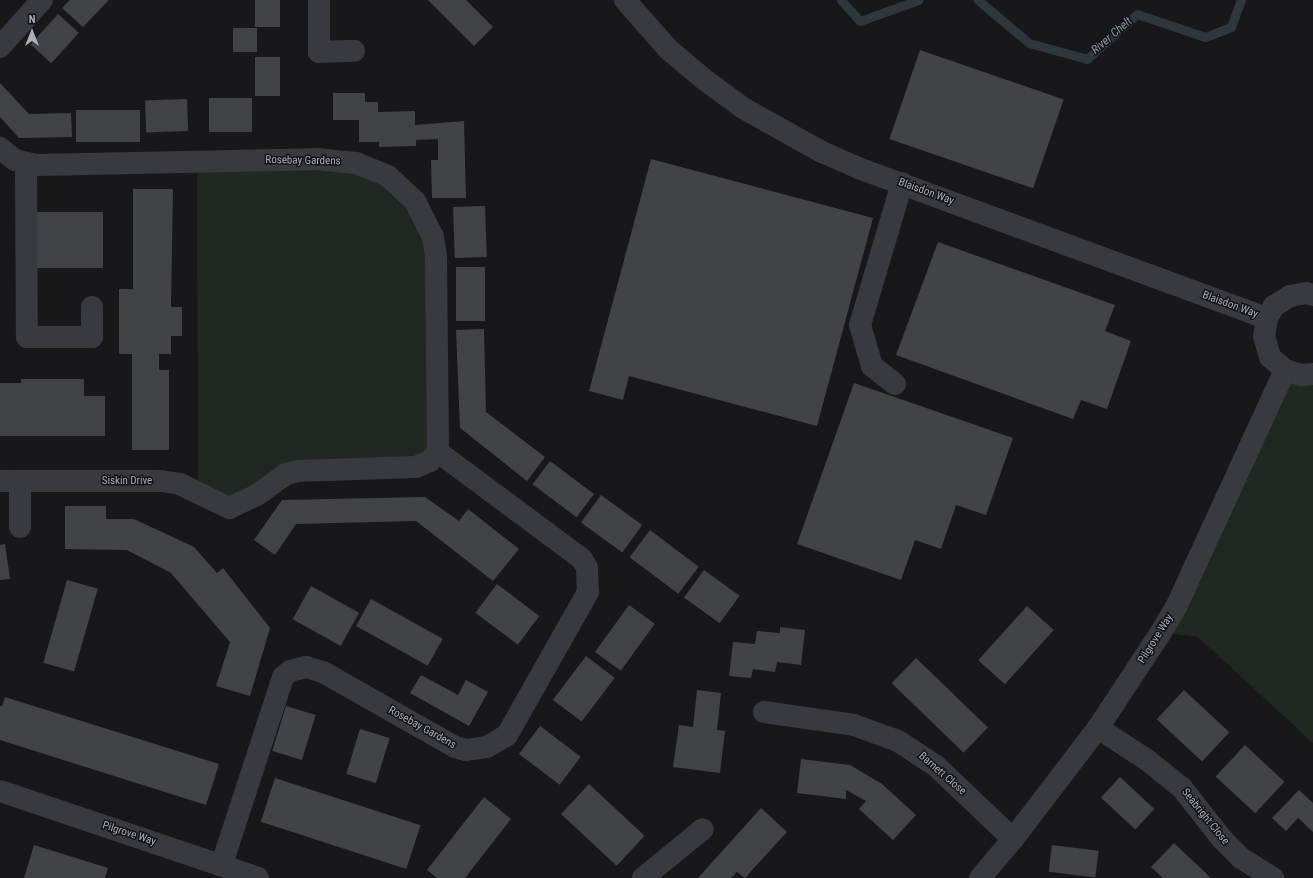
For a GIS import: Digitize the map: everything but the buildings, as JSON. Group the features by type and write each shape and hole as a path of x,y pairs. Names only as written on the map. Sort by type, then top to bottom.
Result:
{"street":[{"path":"0,47 42,0"},
{"path":"319,0 318,52 354,51"},
{"name":"Blaisdon Way","path":"625,0 668,49 743,108 822,152 1267,318"},
{"name":"Rosebay Gardens","path":"0,148 15,160 26,164 316,159 356,163 388,176 415,201 433,237 436,257 438,452 582,559 589,578 588,592 507,734 487,747 466,750 455,748 323,672 306,667 290,671 283,677 222,864"},
{"path":"26,164 27,337 92,337 92,307"},
{"path":"895,384 872,366 860,325 902,183"},
{"path":"1313,295 1306,293 1290,296 1274,306 1267,318 1264,336 1270,357 1285,370 1301,375 1313,374"},
{"name":"Pilgrove Way","path":"980,878 1013,839 1098,728 1177,605 1285,370"},
{"name":"Siskin Drive","path":"20,528 10,481 161,481 180,484 198,491 212,502 229,508 257,495 286,474 298,471 416,467 430,461 438,452"},
{"name":"Barnett Close","path":"764,712 854,725 898,741 936,766 1013,839"},
{"name":"Seabright Close","path":"1098,728 1147,760 1182,788 1222,839 1241,858 1273,878"},
{"name":"Pilgrove Way","path":"0,791 222,864 258,878"},
{"path":"643,878 703,829"}],"shaded area":[{"path":"197,162 356,163 426,218 430,461 321,471 243,502 198,491"},
{"path":"1285,370 1313,374 1313,743 1198,637 1161,632"}],"waterway":[{"name":"River Chelt","path":"841,0 860,21 918,0"},
{"name":"River Chelt","path":"978,0 1029,43 1087,59 1137,14 1205,37 1231,27 1241,0"}]}
